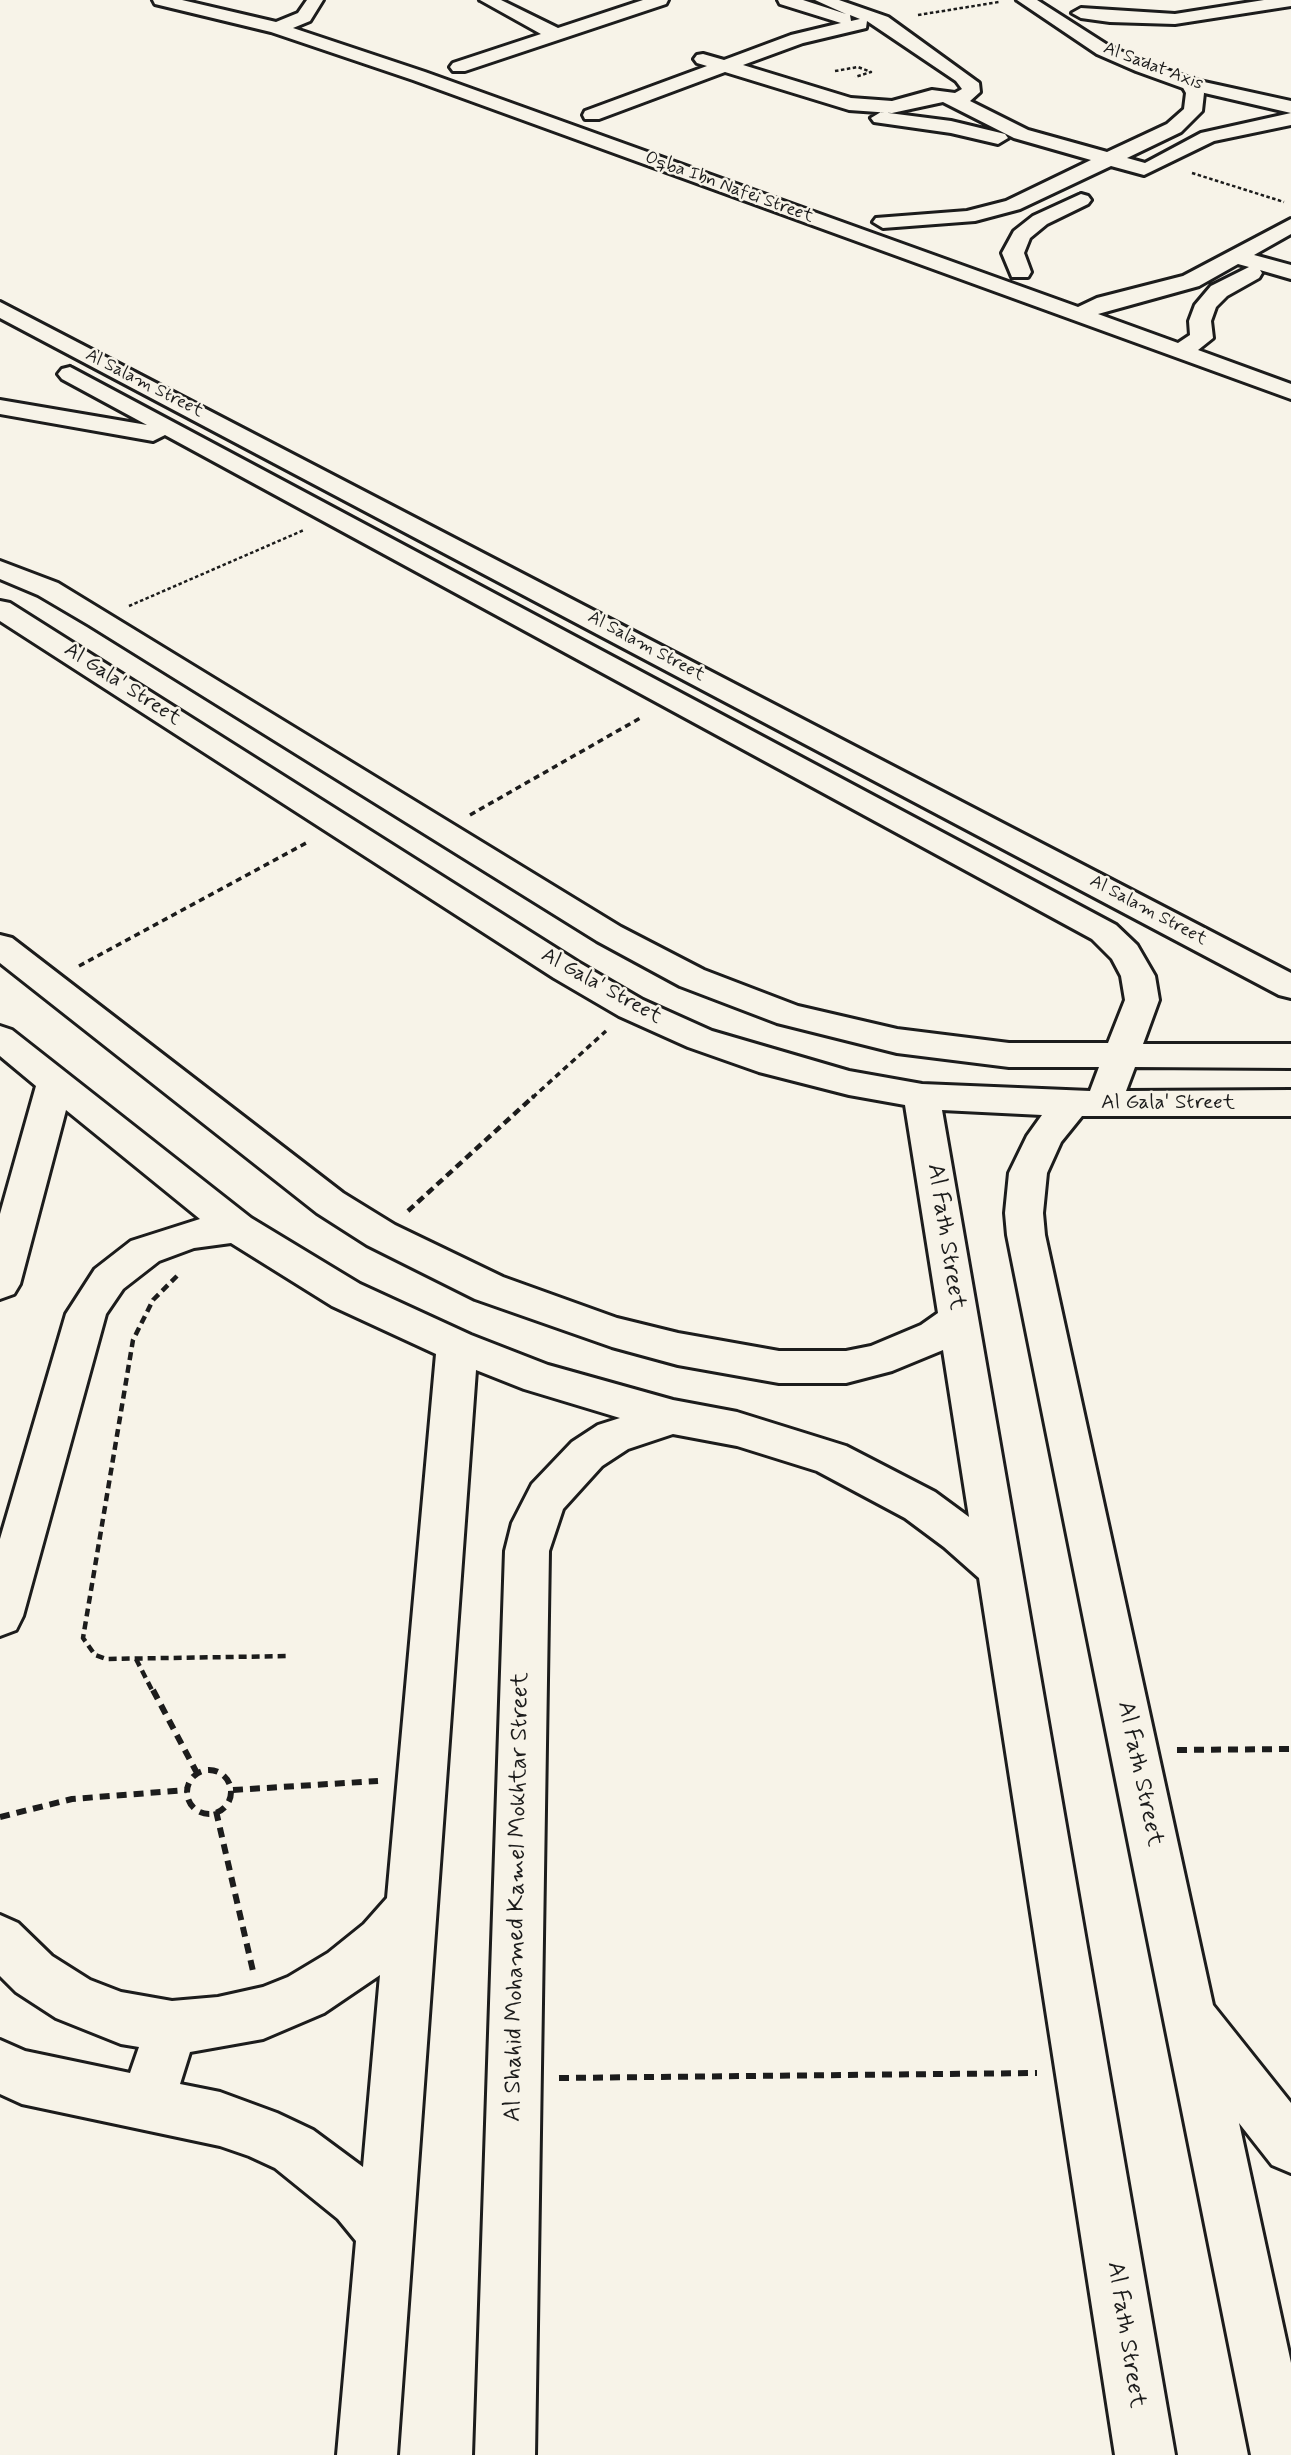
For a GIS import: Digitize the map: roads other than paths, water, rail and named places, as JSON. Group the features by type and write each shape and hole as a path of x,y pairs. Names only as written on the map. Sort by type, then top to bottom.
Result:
{"street":[{"name":"Oqba Ibn Nafei Street","path":"161,0 277,28 1080,305 1180,352 1291,392"},
{"path":"230,0 309,9 377,40"},
{"path":"488,0 538,27 558,34"},
{"path":"520,0 540,6"},
{"path":"484,76 438,60 538,27 570,13 618,0"},
{"path":"459,67 660,0"},
{"path":"702,67 832,114 891,112 971,92 968,82 882,21 815,3 786,0"},
{"name":"Al Sadat Axis","path":"1025,0 1103,50 1190,83 1291,107"},
{"name":"Al Sadat Axis","path":"1055,0 1118,34"},
{"path":"1081,13 1110,18 1175,19 1291,1"},
{"path":"815,3 860,24 936,81 948,98 985,118 1021,134 1111,158 1151,165"},
{"path":"592,115 792,25 815,3"},
{"path":"277,28 309,9"},
{"name":"Al Sadat Axis","path":"1175,19 1150,43 1195,68 1291,92"},
{"path":"617,124 570,107 680,68 725,66 797,39 860,24"},
{"path":"725,66 831,100 996,138 1059,160 1080,173"},
{"path":"933,240 877,219 926,221 993,211 1174,128 1193,111 1195,93 1190,83"},
{"path":"1120,180 1208,137 1291,119"},
{"path":"1020,272 1013,253 1021,235 1040,220 1096,192"},
{"path":"1202,338 1200,321 1206,305 1291,225"},
{"path":"1080,305 1156,293 1191,281 1235,256 1260,254 1289,258"},
{"path":"995,263 1044,281"},
{"path":"1105,303 1291,371"},
{"name":"Al Salam Street","path":"0,309 1291,987"},
{"name":"Al Salam Street","path":"0,337 1104,932 1125,953 1138,976 1142,1000 1123,1056 1087,1104"},
{"path":"1180,352 1202,338"},
{"path":"0,407 102,423 165,437 222,456 256,442"},
{"name":"Al Gala' Street","path":"8,579 99,619 609,934 680,972 789,1015 897,1041 1009,1055 1291,1056"},
{"name":"Al Gala' Street","path":"0,609 566,970 631,1008 700,1039 772,1063 849,1083 922,1096 1087,1104 1291,1103"},
{"path":"0,639 54,641"},
{"path":"0,946 284,1168 381,1235 489,1289 549,1311 678,1349 779,1367 835,1368 878,1360 926,1341 958,1320"},
{"path":"0,1038 237,1228 346,1295 457,1346 582,1392 673,1418 737,1429 831,1458 920,1504 960,1534 998,1568"},
{"path":"0,1284 55,1082"},
{"name":"Al Fath Street","path":"922,1096 1145,2455"},
{"name":"Al Fath Street","path":"1087,1104 1045,1136 1035,1154 1026,1183 1024,1213 1281,2455"},
{"path":"0,1616 86,1314 96,1296 109,1279 145,1251 190,1234 237,1228"},
{"path":"367,2455 457,1346"},
{"name":"Al Shahid Mohamed Kamel Mokhtar Street","path":"505,2455 527,1551 534,1523 547,1497 573,1467 614,1437 673,1418"},
{"path":"0,1940 34,1974 74,2000 121,2018 172,2026 218,2023 263,2013 306,1995 346,1971 382,1941 411,1908"},
{"path":"1189,2017 1291,2146"},
{"path":"147,2103 172,2026"},
{"path":"0,2067 22,2077 220,2119 258,2132 294,2149 327,2172 358,2199 384,2231"}]}
